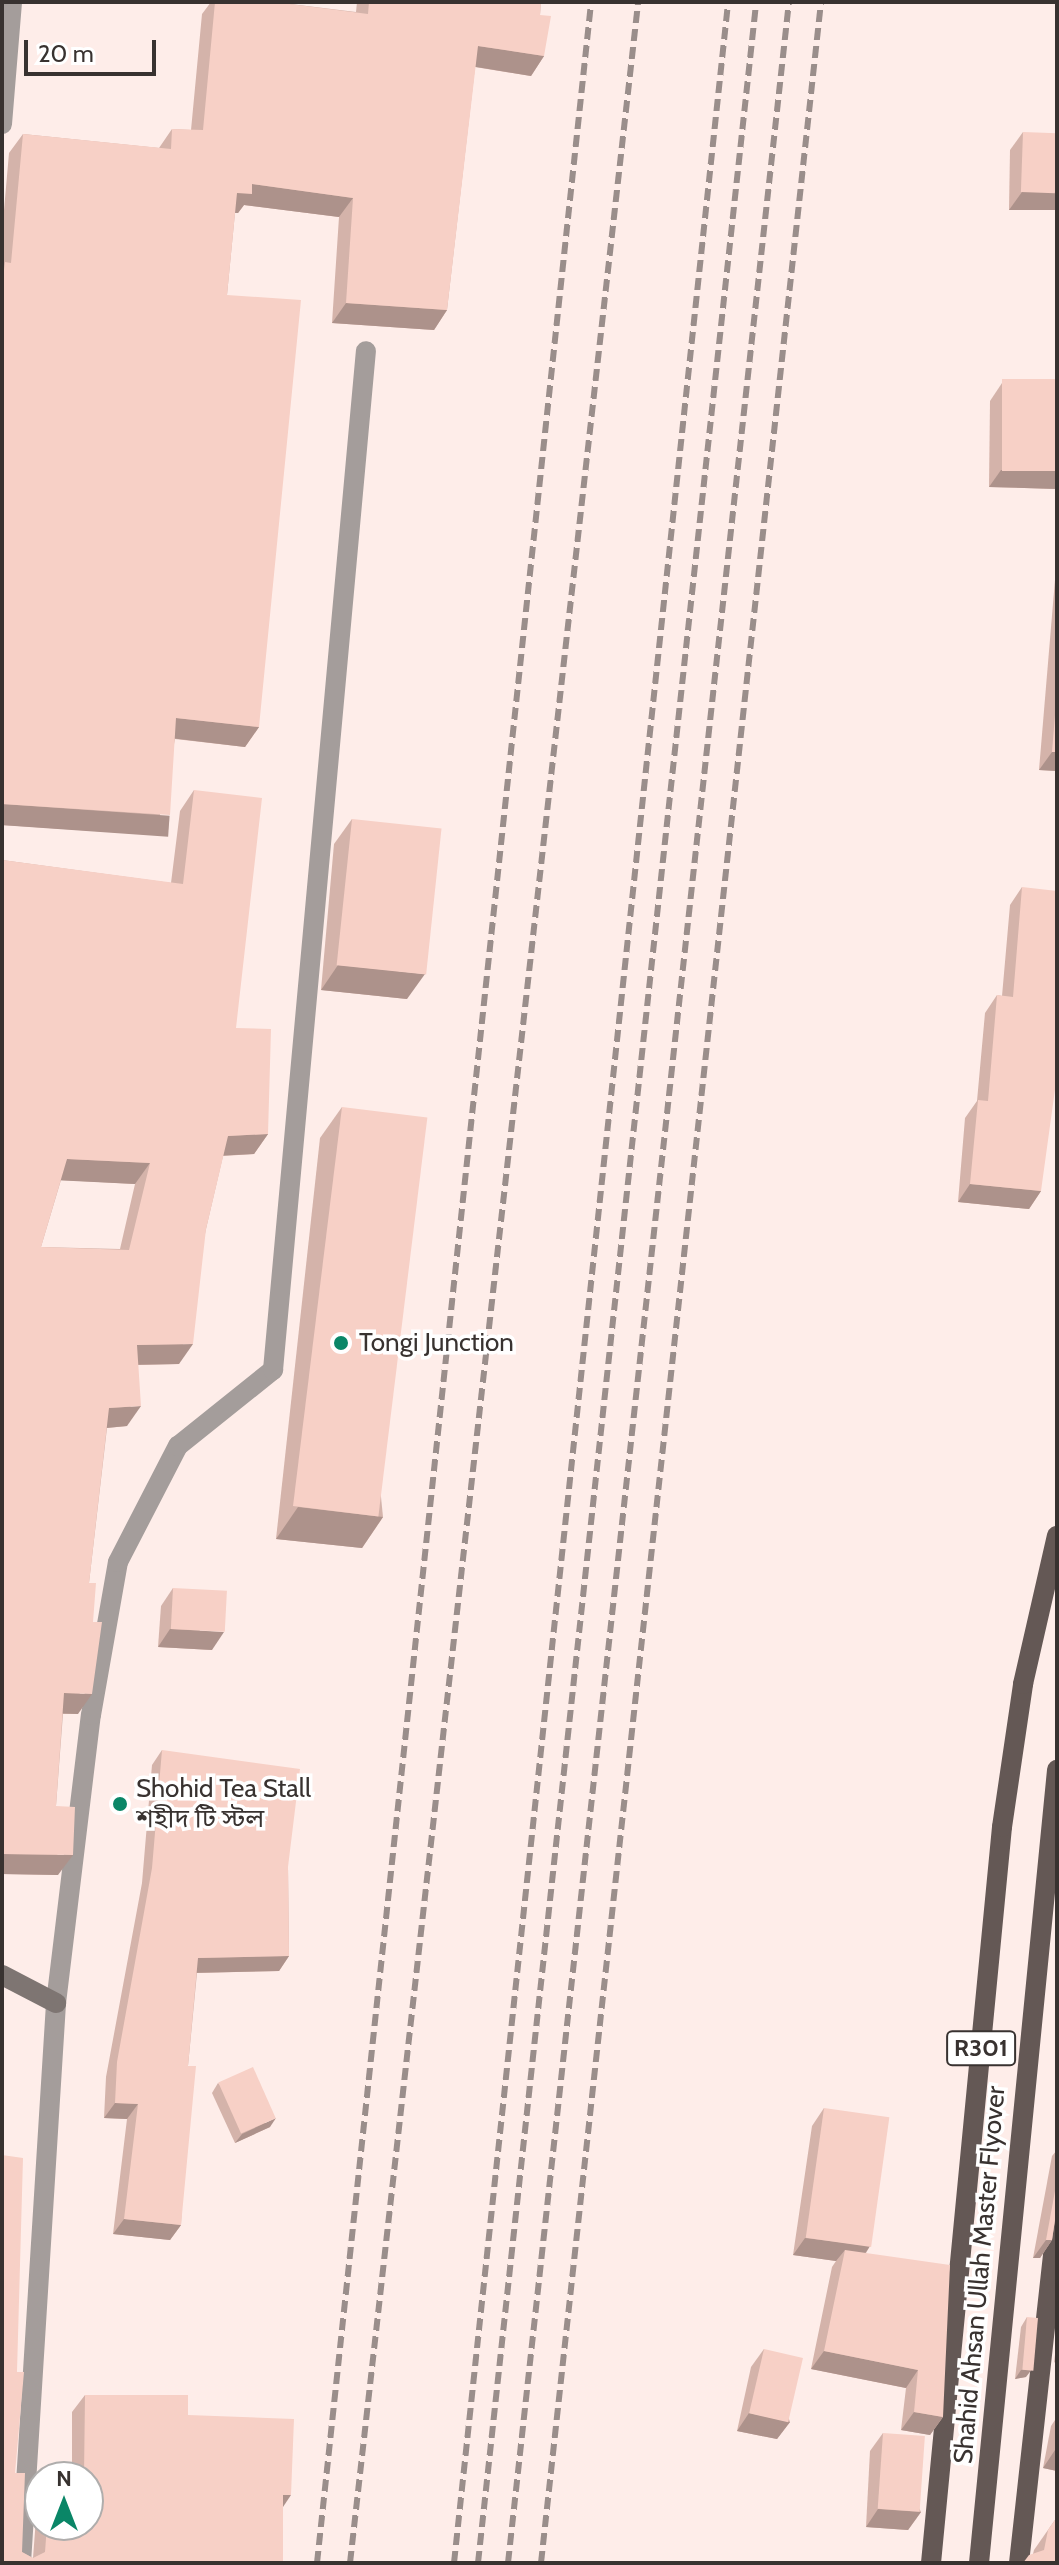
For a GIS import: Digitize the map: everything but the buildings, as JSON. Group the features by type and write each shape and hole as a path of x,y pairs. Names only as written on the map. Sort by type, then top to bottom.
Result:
{"main road":[{"name":"R301","path":"931,2563 1002,1827 1023,1684 1057,1536"},
{"name":"Shahid Ahsan Ullah Master Flyover","path":"979,2563 1041,1897 1057,1770"},
{"path":"1019,2563 1054,2273 1057,2219"}],"street":[{"path":"2,124 12,2"},
{"path":"21,2563 56,2003 91,1715 118,1562 178,1446 273,1370 366,351"},
{"path":"2,1975 56,2003"}],"railway":[{"path":"317,2563 591,2"},
{"path":"350,2563 638,2"},
{"path":"454,2563 728,2"},
{"path":"478,2563 756,2"},
{"path":"508,2563 789,2"},
{"path":"541,2563 821,2"}],"place":[{"name":"Tongi Junction","path":"341,1343"},
{"name":"Shohid Tea Stall শহীদ টি স্টল","path":"120,1804"}]}
